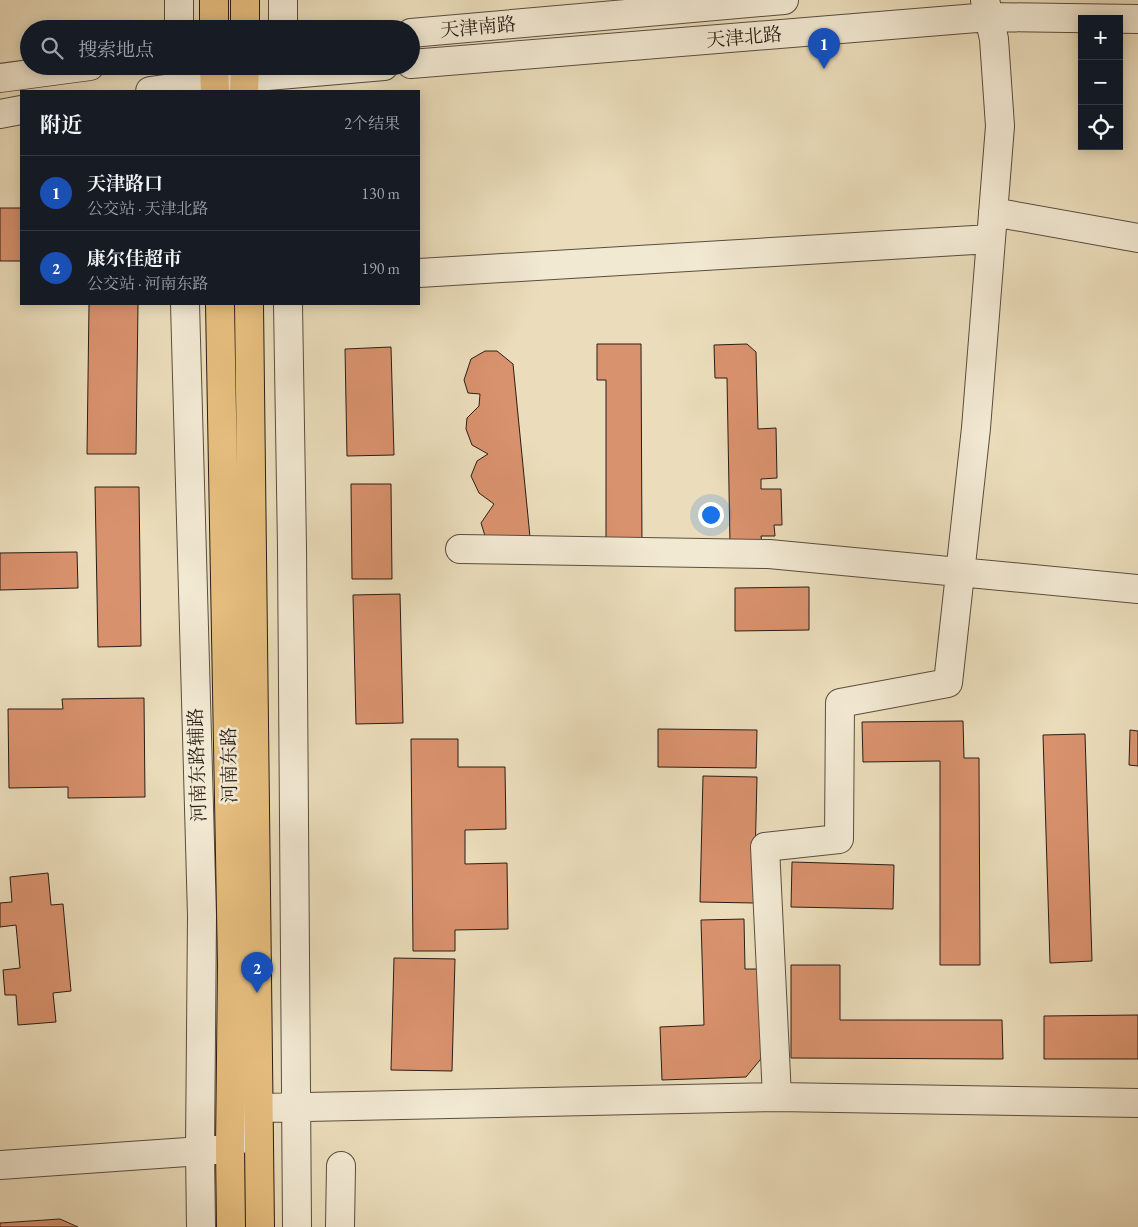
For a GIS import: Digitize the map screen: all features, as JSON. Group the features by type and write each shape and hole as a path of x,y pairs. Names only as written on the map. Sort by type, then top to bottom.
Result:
{"main road":[{"path":"214,0 214,20"},
{"path":"245,0 245,20"},
{"name":"河南东路","path":"220,305 232,965 231,1227"},
{"name":"河南东路","path":"248,305 260,1227"}],"street":[{"path":"179,0 179,20"},
{"path":"283,0 283,20"},
{"name":"天津南路","path":"420,32 784,0"},
{"path":"777,1097 764,848 839,839 840,703 948,684 976,428 1000,126 994,39 987,8"},
{"name":"天津北路","path":"420,63 987,8 1138,18"},
{"path":"0,78 22,75"},
{"path":"153,90 181,81 303,75"},
{"path":"0,114 20,110"},
{"path":"993,212 1138,238"},
{"path":"420,273 991,239"},
{"name":"河南东路辅路","path":"185,305 202,916 201,1227"},
{"path":"288,305 292,548 297,1227"},
{"path":"460,549 769,554 1138,589"},
{"path":"0,1165 230,1149 258,1108 777,1097 1138,1103"},
{"path":"340,1227 341,1166"}],"building":[{"path":"0,208 20,208 20,261 0,261"},
{"path":"89,305 138,305 136,454 87,454"},
{"path":"597,344 641,344 642,546 606,546 606,380 597,380"},
{"path":"747,344 756,352 758,429 776,428 777,478 761,479 761,489 781,489 782,525 774,525 775,536 761,536 762,544 730,544 727,378 715,378 714,345"},
{"path":"391,347 394,455 347,456 345,349"},
{"path":"485,351 497,351 513,364 530,537 486,539 481,523 494,504 479,493 471,476 477,461 488,454 472,445 466,429 467,418 479,406 480,394 468,393 464,380 471,359"},
{"path":"351,484 391,484 392,579 352,579"},
{"path":"95,487 139,487 141,646 98,647"},
{"path":"77,552 78,588 0,590 0,553"},
{"path":"809,587 809,630 735,631 735,588"},
{"path":"400,594 403,723 356,724 353,595"},
{"path":"144,698 145,797 68,798 68,787 9,788 8,709 63,709 62,699"},
{"path":"963,721 964,758 979,758 980,965 940,965 940,761 863,762 862,722"},
{"path":"658,729 757,730 756,768 658,767"},
{"path":"1130,730 1138,731 1138,766 1129,765"},
{"path":"1085,734 1092,961 1050,963 1043,735"},
{"path":"411,739 458,739 458,767 505,767 506,829 465,830 465,864 507,863 508,929 455,930 455,951 413,951"},
{"path":"703,776 757,777 754,903 700,902"},
{"path":"792,862 894,865 893,909 791,907"},
{"path":"48,873 51,905 63,904 71,991 53,993 56,1022 18,1025 16,995 5,995 3,970 20,968 16,925 0,927 0,903 12,902 10,877"},
{"path":"744,919 745,969 762,969 764,1055 746,1077 662,1080 660,1027 704,1025 701,920"},
{"path":"394,958 455,959 452,1071 391,1070"},
{"path":"791,965 840,965 840,1020 1002,1020 1003,1059 791,1058"},
{"path":"1138,1015 1138,1059 1044,1059 1044,1016"},
{"path":"60,1219 78,1227 0,1227 0,1223"}],"place":[{"name":"天津路口","path":"824,69"},
{"name":"康尔佳超市","path":"257,993"}]}
